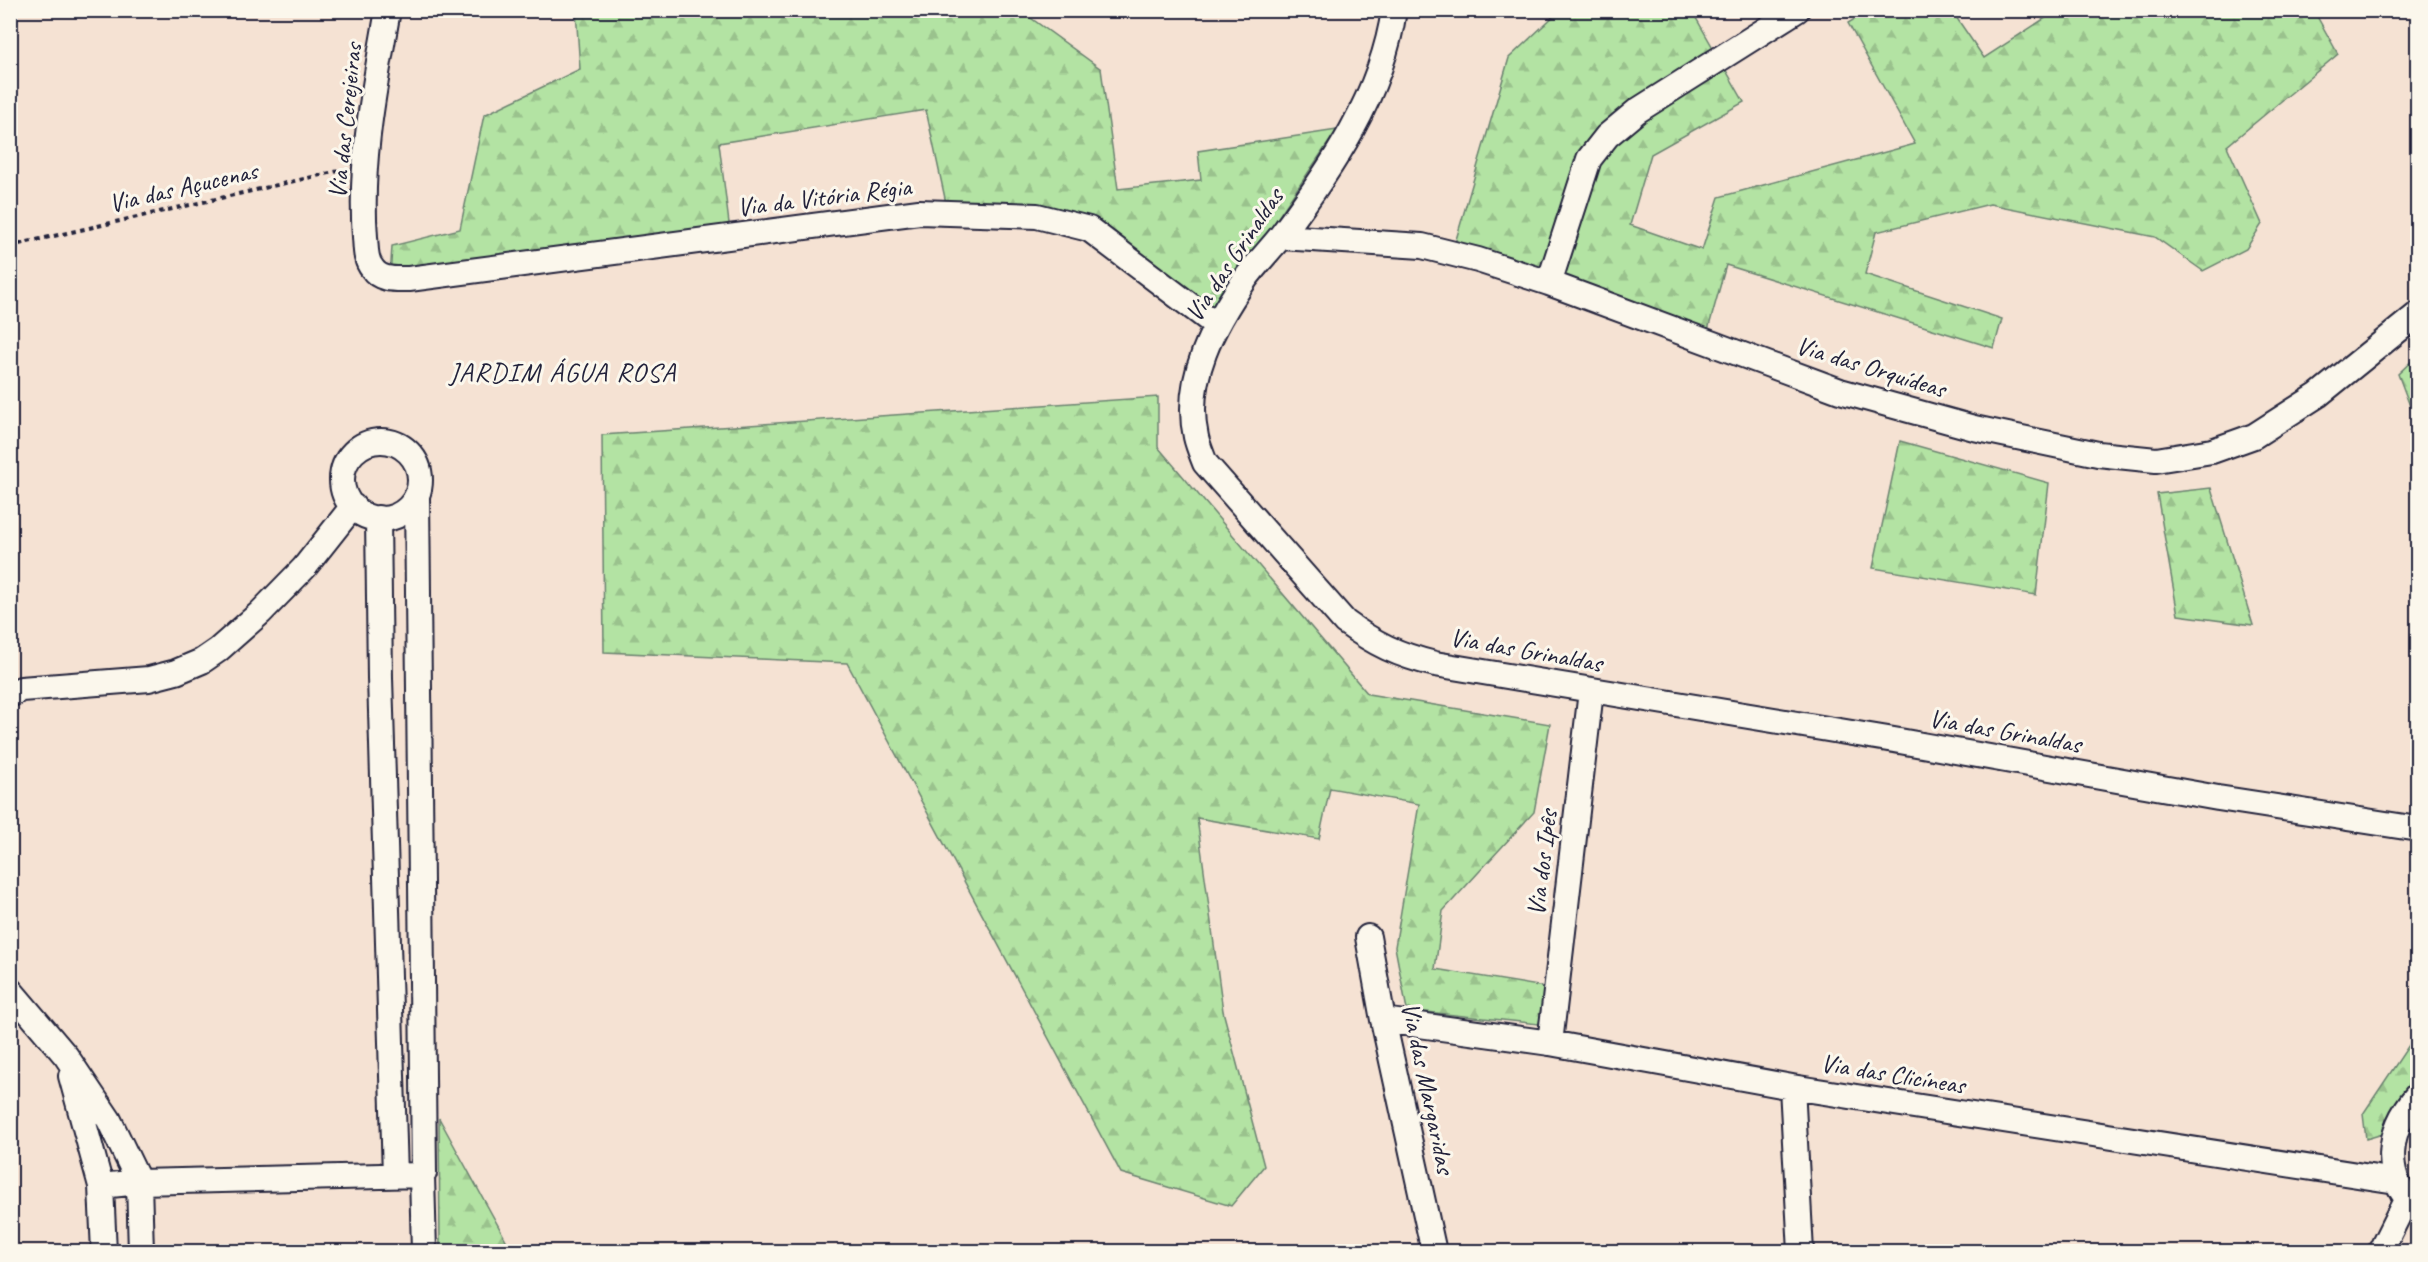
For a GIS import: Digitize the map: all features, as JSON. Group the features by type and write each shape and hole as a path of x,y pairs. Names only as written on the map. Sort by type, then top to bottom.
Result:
{"street":[{"name":"Via das Cerejeiras","path":"387,10 364,165 367,258 371,268 378,275 389,279 409,279"},
{"name":"Via das Grinaldas","path":"1394,10 1382,59 1365,104 1340,150 1281,237 1247,277 1216,325 1196,373 1193,408 1196,437 1205,463 1345,622 1368,639 1400,655 1434,664 1906,742 2218,798 2418,829"},
{"path":"1549,283 1589,159 1607,136 1637,111 1797,10"},
{"name":"Via da Vitória Régia","path":"409,279 919,212 1037,216 1089,229 1216,325"},
{"name":"Via das Orquídeas","path":"1281,237 1422,246 1478,260 1549,283 1840,391 1974,428 2098,454 2156,460 2212,452 2254,436 2318,395 2418,314"},
{"path":"417,496 404,512 395,516 378,518 362,513 346,496 342,484 347,460 367,443 393,442 405,448 414,458 420,476 417,496 424,1251"},
{"path":"10,694 21,689 149,679 176,672 202,661 260,613 304,568 353,506"},
{"path":"378,518 380,690 395,1175"},
{"name":"Via dos Ipês","path":"1550,1043 1591,691"},
{"name":"Via das Margaridas","path":"1368,937 1383,1020 1434,1251"},
{"path":"10,990 66,1056 109,1120 138,1182 141,1251"},
{"name":"Via das Clicíneas","path":"1383,1020 1550,1043 2406,1197"},
{"path":"66,1056 101,1186 104,1251"},
{"path":"1792,1087 1802,1251"},
{"path":"2380,1251 2406,1197 2391,1162 2394,1136 2407,1106 2418,1094"},
{"path":"101,1186 138,1182 422,1175"}],"path":[{"name":"Via das Açucenas","path":"10,246 364,165"}],"green space":[{"path":"576,11 1021,11 1101,69 1118,189 1201,180 1198,151 1337,130 1216,309 1094,219 946,203 926,110 719,143 730,231 390,279 392,246 460,229 484,115 580,69"},
{"path":"1559,11 1692,11 1744,102 1651,154 1630,225 1702,250 1719,197 1915,144 1848,23 1868,11 1952,11 1984,58 2056,11 2314,11 2338,54 2227,146 2262,224 2246,249 2203,271 2155,237 1990,204 1876,232 1865,274 2002,319 1994,348 1726,265 1708,330 1453,250 1509,58"},
{"path":"2417,356 2417,395 2413,414 2398,374"},
{"path":"1158,397 1158,447 1368,694 1550,724 1534,812 1443,911 1435,969 1545,987 1539,1024 1407,1010 1395,947 1419,804 1330,788 1319,839 1197,818 1223,1011 1264,1166 1231,1206 1121,1173 847,663 604,652 602,435"},
{"path":"1900,441 2049,483 2036,595 1873,568"},
{"path":"2211,488 2253,625 2178,615 2157,494"},
{"path":"2417,1033 2417,1124 2366,1139 2363,1114"},
{"path":"439,1118 512,1251 440,1251"}],"district":[{"name":"JARDIM ÁGUA ROSA","path":"563,372"}]}
